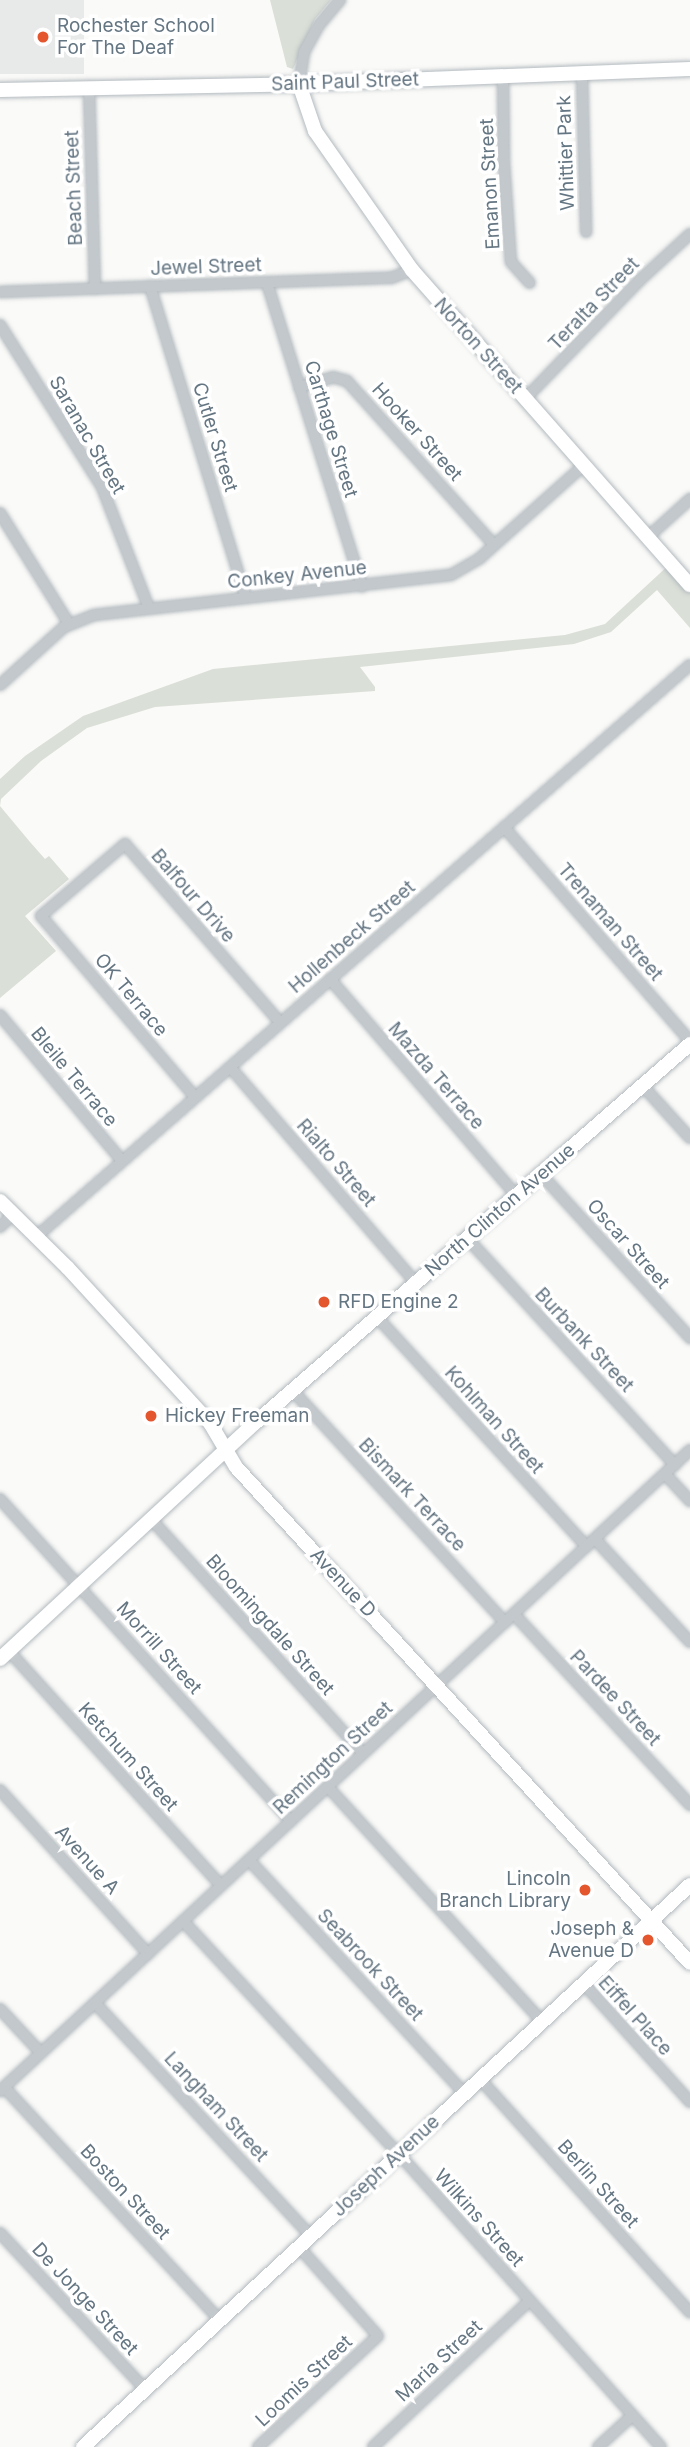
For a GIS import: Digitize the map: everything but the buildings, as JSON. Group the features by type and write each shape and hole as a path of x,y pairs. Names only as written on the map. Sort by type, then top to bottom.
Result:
{"main road":[{"name":"Saint Paul Street","path":"0,90 89,86 299,85 690,69"},
{"name":"Norton Street","path":"299,85 316,131 412,270 690,585"},
{"name":"North Clinton Avenue","path":"4,1655 226,1450 690,1043"},
{"name":"Avenue D","path":"0,1201 37,1236 210,1423 236,1467 690,1963"},
{"name":"Joseph Avenue","path":"83,2447 690,1885"}],"street":[{"path":"299,85 304,52 319,25 340,0"},
{"name":"Whittier Park","path":"582,74 586,232"},
{"name":"Emanon Street","path":"503,77 504,163 511,262 530,283"},
{"name":"Beach Street","path":"89,86 95,289"},
{"name":"Teralta Street","path":"525,400 640,280 690,234"},
{"name":"Jewel Street","path":"0,292 391,278 412,270"},
{"name":"Carthage Street","path":"267,283 362,586"},
{"name":"Cutler Street","path":"150,286 246,598"},
{"name":"Saranac Street","path":"0,325 102,487 149,608"},
{"name":"Hooker Street","path":"299,387 333,377 347,381 494,545"},
{"name":"Conkey Avenue","path":"1,682 69,624 94,615 444,578 465,569 584,465"},
{"path":"648,537 690,499"},
{"path":"0,513 69,624"},
{"name":"Hollenbeck Street","path":"37,1236 690,665"},
{"name":"Trenaman Street","path":"504,827 690,1043"},
{"name":"Balfour Drive","path":"41,916 125,844 280,1022"},
{"name":"OK Terrace","path":"41,916 195,1097"},
{"name":"Mazda Terrace","path":"330,979 516,1195"},
{"name":"Bleile Terrace","path":"0,1015 122,1161"},
{"name":"Rialto Street","path":"230,1067 416,1283"},
{"path":"643,1086 690,1138"},
{"name":"Oscar Street","path":"541,1174 690,1338"},
{"path":"0,1227 13,1214"},
{"name":"Burbank Street","path":"467,1238 675,1465"},
{"name":"Kohlman Street","path":"377,1317 591,1543 690,1642"},
{"name":"Bismark Terrace","path":"293,1391 509,1618"},
{"name":"Remington Street","path":"2,2089 690,1450"},
{"path":"665,1474 690,1501"},
{"name":"Morrill Street","path":"0,1499 291,1821"},
{"name":"Bloomingdale Street","path":"150,1519 363,1754"},
{"name":"Pardee Street","path":"509,1618 690,1805"},
{"name":"Ketchum Street","path":"4,1655 221,1886"},
{"path":"328,1787 542,2021"},
{"name":"Avenue A","path":"0,1790 148,1954"},
{"name":"Seabrook Street","path":"249,1860 464,2094"},
{"name":"Wilkins Street","path":"183,1921 399,2154 662,2447"},
{"name":"Eiffel Place","path":"583,1983 690,2102"},
{"name":"Langham Street","path":"95,2003 311,2236"},
{"path":"0,2008 41,2053"},
{"name":"Berlin Street","path":"480,2079 690,2312"},
{"name":"Boston Street","path":"2,2089 220,2320"},
{"name":"De Jonge Street","path":"0,2233 145,2389"},
{"name":"Loomis Street","path":"258,2447 378,2336 299,2247"},
{"name":"Maria Street","path":"373,2447 386,2443 529,2301"},
{"path":"598,2447 633,2415"}],"shaded area":[{"name":"Rochester School For The Deaf","path":"0,0 84,0 84,74 0,74"},
{"path":"270,0 331,0 315,19 293,69 287,67"},
{"path":"671,563 690,585 690,628 657,590 611,632 574,644 360,667 375,687 375,691 155,707 87,728 41,761 1,799 0,806 0,779 25,756 83,716 213,669 565,635 605,624"},
{"path":"0,806 45,859 49,856 69,879 25,916 56,951 0,998"}],"place":[{"name":"Rochester School For The Deaf","path":"43,37"},
{"name":"RFD Engine 2","path":"324,1302"},
{"name":"Hickey Freeman","path":"151,1416"},
{"name":"Lincoln Branch Library","path":"585,1890"},
{"name":"Joseph & Avenue D","path":"648,1940"}]}
